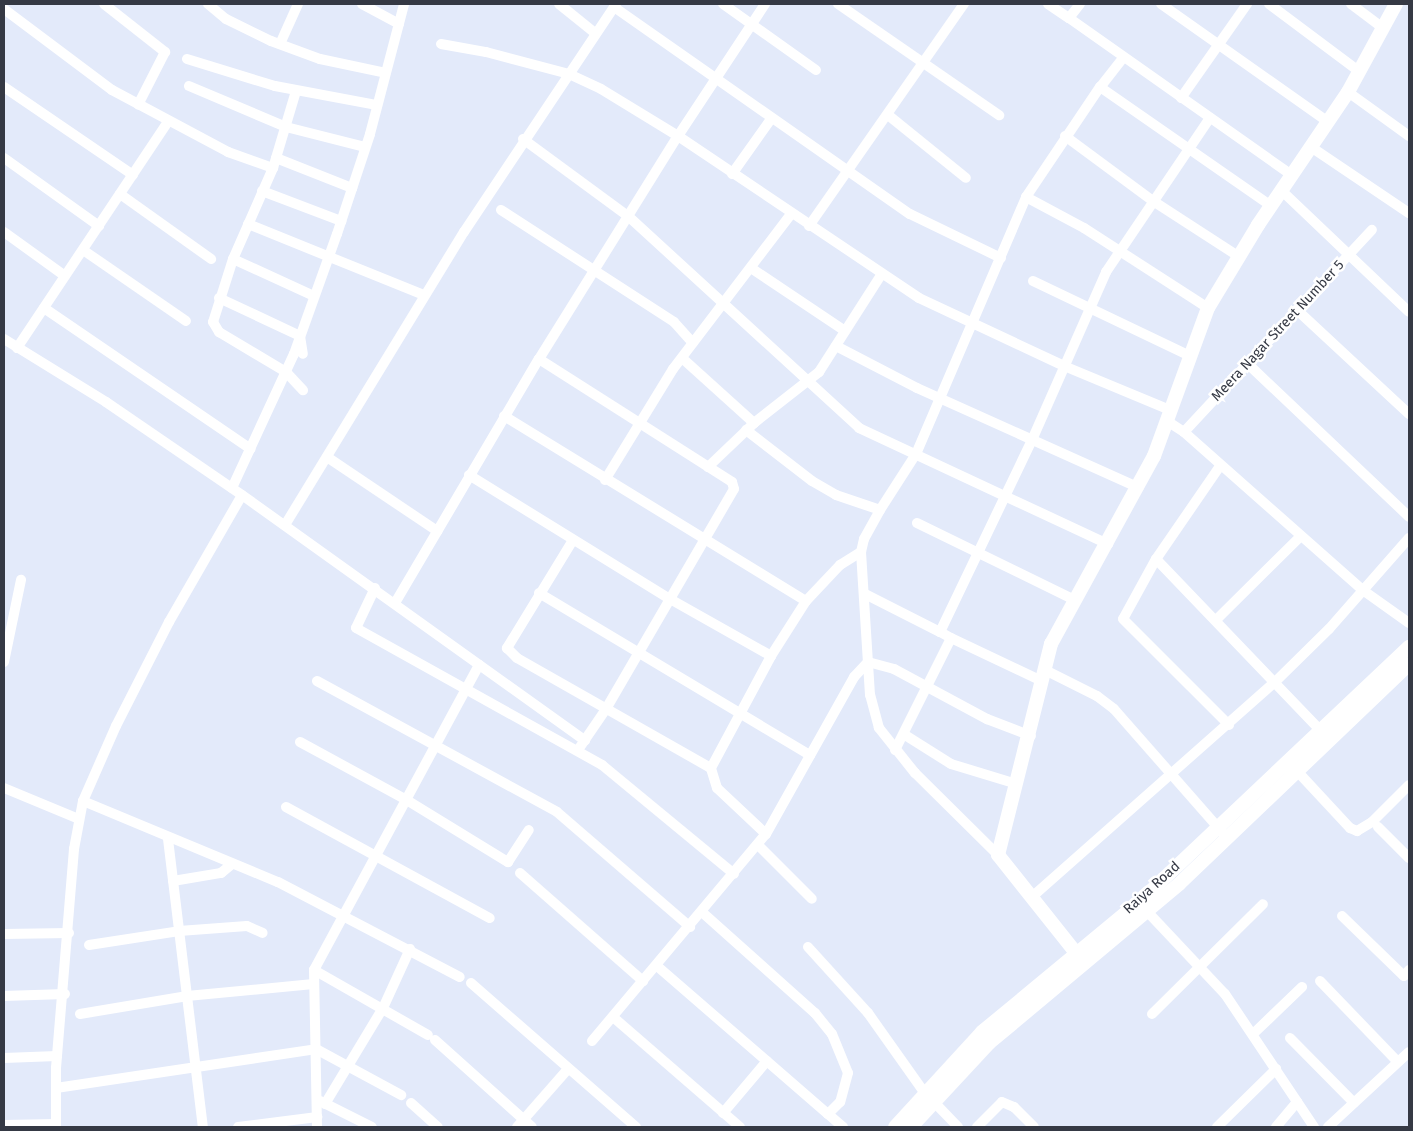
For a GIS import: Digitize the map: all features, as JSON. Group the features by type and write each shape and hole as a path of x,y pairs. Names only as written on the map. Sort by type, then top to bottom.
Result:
{"street":[{"path":"104,4 165,52 138,105"},
{"path":"208,4 226,19 280,44 320,59 386,73"},
{"path":"280,44 298,4"},
{"path":"362,4 399,24"},
{"path":"232,488 286,372 328,258 378,105 404,4"},
{"path":"559,4 595,32"},
{"path":"723,4 816,70"},
{"path":"395,603 539,359 678,136 765,4"},
{"path":"838,4 999,115"},
{"path":"809,226 964,4"},
{"path":"1048,4 1293,176"},
{"path":"1069,18 1080,4"},
{"path":"1161,4 1328,122"},
{"path":"1181,98 1247,4"},
{"path":"1269,4 1360,72"},
{"path":"1351,4 1383,28"},
{"path":"998,855 1030,736 1051,644 1139,488 1169,416 1208,308 1238,256 1348,92 1396,4"},
{"path":"285,525 424,295 523,139 615,5 771,119 930,226 1001,258"},
{"path":"4,9 112,90 168,122 228,152 273,168"},
{"path":"441,44 486,52 569,74 601,89 678,136 881,275 926,301 975,322 1169,416 1220,466 1300,537 1364,591 1409,624"},
{"path":"187,58 296,91 378,105"},
{"path":"1080,958 1033,896 998,855 896,750 872,713 862,552 864,539 916,454 975,322 1026,197 1065,136 1123,58"},
{"path":"189,86 286,127 365,147"},
{"path":"1100,87 1271,206"},
{"path":"4,88 133,175"},
{"path":"296,91 273,168 233,259 212,322 215,328 286,372 303,390"},
{"path":"1348,92 1409,136"},
{"path":"888,115 966,178"},
{"path":"940,632 1032,440 1091,307 1119,250 1210,118"},
{"path":"732,174 771,119"},
{"path":"17,348 168,122"},
{"path":"1065,136 1153,201 1238,256"},
{"path":"523,139 628,216 859,428 1108,544"},
{"path":"1311,147 1409,213"},
{"path":"4,158 99,226"},
{"path":"276,158 352,188"},
{"path":"262,191 341,220"},
{"path":"1282,191 1409,312"},
{"path":"120,194 211,259"},
{"path":"1026,197 1119,250 1208,308"},
{"path":"501,210 595,269 674,322 694,343"},
{"path":"605,480 682,358 791,214"},
{"path":"248,224 328,258 424,295"},
{"name":"Meera Nagar Street Number 5","path":"1184,432 1372,230"},
{"path":"4,232 65,276"},
{"path":"83,250 186,321"},
{"path":"233,259 314,296"},
{"path":"752,268 845,331"},
{"path":"708,467 750,427 808,382 836,346 881,275"},
{"path":"1033,281 1091,307 1190,356"},
{"path":"219,298 300,336"},
{"path":"44,308 251,450"},
{"path":"1297,310 1409,414"},
{"path":"300,336 303,354"},
{"path":"4,340 106,402 232,488 375,588 584,741"},
{"path":"836,346 941,399 1139,488"},
{"path":"682,358 750,427 812,481 836,495 880,510"},
{"path":"539,359 732,482 734,488 606,709 578,750"},
{"path":"1248,364 1409,517"},
{"path":"504,416 605,480 806,601"},
{"path":"327,457 436,531"},
{"path":"1220,466 1156,559 1123,619 1229,725"},
{"path":"469,475 670,599 771,656"},
{"path":"4,1125 56,1126 57,1056 79,819 83,801 116,726 169,622 242,495"},
{"path":"917,524 1075,600"},
{"path":"1216,620 1300,537"},
{"path":"1033,896 1229,725 1276,681 1364,591 1409,538"},
{"path":"573,540 507,648 517,658 711,768 717,788 766,834"},
{"path":"711,768 771,656 806,601 840,565 862,552"},
{"path":"1156,559 1276,681 1320,730"},
{"path":"4,662 22,580"},
{"path":"375,588 356,628 465,691 578,750 642,796 734,874"},
{"path":"539,593 637,654 810,755"},
{"path":"865,594 951,638 1097,696 1114,709 1222,832"},
{"path":"896,750 951,638"},
{"name":"Raiya Road","path":"895,1127 1080,958 1142,907 1222,832 1320,730 1409,647"},
{"path":"868,662 894,669 987,719 1030,736"},
{"path":"592,1041 758,845 854,677 868,662"},
{"name":"Raiya Road","path":"1222,832 1297,771 1409,664"},
{"path":"238,1127 317,1122 321,1102 316,1049 314,970 374,855 480,665"},
{"path":"317,680 557,812 690,927"},
{"path":"905,735 951,764 1017,784"},
{"path":"300,742 405,799 508,862 530,830"},
{"path":"1297,771 1350,828 1357,831 1372,822 1409,786"},
{"path":"4,788 79,819"},
{"path":"83,801 168,839 232,864 343,914 460,977"},
{"path":"286,807 490,918"},
{"path":"1378,827 1409,858"},
{"path":"168,839 203,1127"},
{"path":"758,845 812,900"},
{"path":"173,881 221,873 232,864"},
{"path":"520,873 643,981"},
{"path":"1152,1014 1202,967 1263,904"},
{"path":"1142,907 1202,967 1253,1034 1312,1126"},
{"path":"703,912 815,1014 832,1034 848,1073 840,1102 828,1114"},
{"path":"1342,916 1404,976 1409,970"},
{"path":"89,945 179,931 247,926 263,933"},
{"path":"4,934 69,933"},
{"path":"808,947 868,1013 928,1097 958,1127"},
{"path":"321,1102 349,1067 383,1008 410,949"},
{"path":"657,966 843,1127"},
{"path":"314,970 383,1008 431,1038 520,1124 532,1127"},
{"path":"1320,981 1398,1062"},
{"path":"80,1014 187,996 313,984"},
{"path":"470,984 636,1127"},
{"path":"1253,1034 1302,987"},
{"path":"4,996 64,994"},
{"path":"613,1017 740,1127"},
{"path":"1290,1038 1354,1103"},
{"path":"56,1088 196,1065 316,1049 401,1095"},
{"path":"1328,1127 1409,1052"},
{"path":"4,1058 57,1056"},
{"path":"722,1113 767,1061"},
{"path":"520,1124 568,1069"},
{"path":"1217,1127 1276,1069"},
{"name":"Raiya Road","path":"911,1127 928,1097"},
{"path":"321,1102 372,1127"},
{"path":"977,1127 1002,1102 1014,1107 1034,1127"},
{"path":"1276,1127 1298,1102"},
{"path":"411,1103 438,1127"}]}
